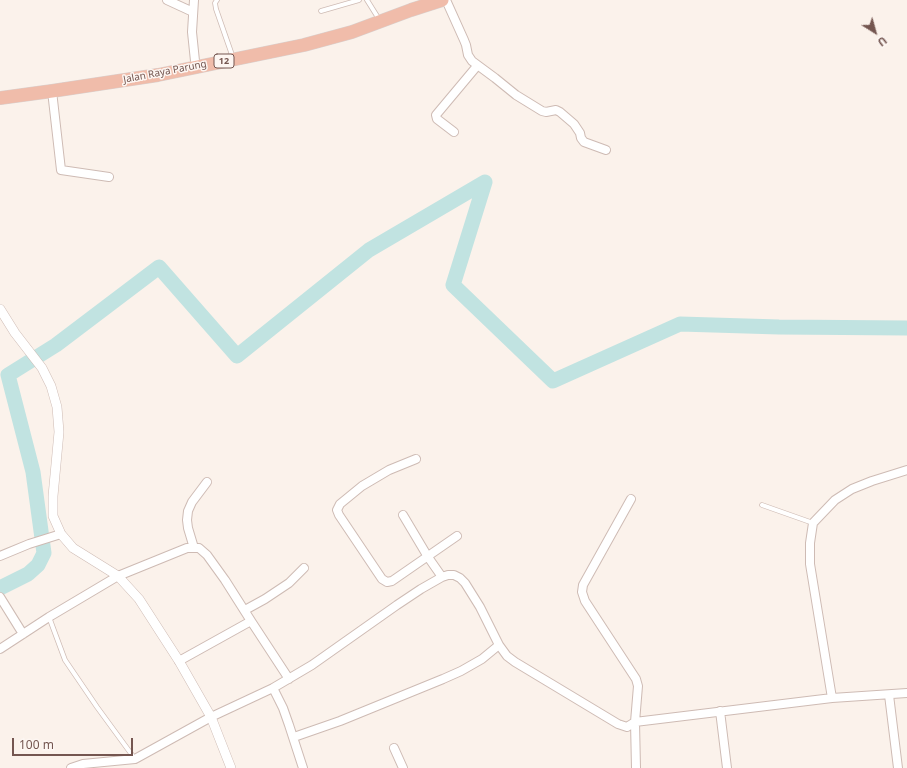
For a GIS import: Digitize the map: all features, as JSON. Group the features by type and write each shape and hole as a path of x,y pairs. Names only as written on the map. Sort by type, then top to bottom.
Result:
{"highway":[{"name":"Jalan Raya Parung","path":"0,98 158,75 257,48 309,38 347,27 419,0"},
{"name":"Jalan Raya Parung","path":"0,91 304,45 352,32 442,0"}],"street":[{"path":"168,0 193,12"},
{"path":"194,0 192,32 195,61"},
{"path":"446,0 464,40 468,55 477,66 516,95 542,111 546,112 556,110 560,112 574,124 584,142 606,150"},
{"path":"454,132 437,119 436,115 477,66"},
{"path":"52,91 61,170 108,177"},
{"path":"0,309 11,327 42,368 51,386 57,407 59,432 53,496 53,516 61,534 73,548 118,576 139,599 179,661 212,717 231,768"},
{"path":"416,459 395,467 352,493 340,504 337,510 339,515 382,579 387,582 392,581 457,536"},
{"path":"832,698 810,564 810,543 813,523 835,500 852,489 907,470"},
{"path":"194,548 188,528 188,511 192,502 207,482"},
{"path":"631,499 583,585 582,592 585,601 636,679 638,686 636,768"},
{"path":"403,515 428,557 442,577"},
{"path":"0,556 29,544 61,534"},
{"path":"0,649 48,617 118,576 187,548 199,548 207,555 225,580 289,679"},
{"path":"245,610 289,583 304,568"},
{"path":"71,768 135,759 212,717 273,688 312,665 421,589 448,574 460,578 465,583 480,607 499,645 507,656 618,724 627,727 636,722 720,711 832,698 907,693"},
{"path":"0,598 23,634"},
{"path":"179,661 251,621"},
{"path":"294,737 340,721 443,679 482,659 499,645"},
{"path":"273,688 283,708 304,768"},
{"path":"888,695 898,768"},
{"path":"720,711 727,768"},
{"path":"394,748 402,768"},
{"path":"135,759 138,768"}],"lane":[{"path":"217,0 215,3 216,9 231,55"},
{"path":"321,11 359,0"},
{"path":"367,0 377,16"},
{"path":"762,505 813,523"},
{"path":"48,617 65,660 135,759"}],"waterway":[{"path":"0,588 28,574 38,565 44,553 33,472 8,375 56,345 159,267 237,356 369,250 485,182 453,285 553,381 680,324 779,327 907,328"}]}
